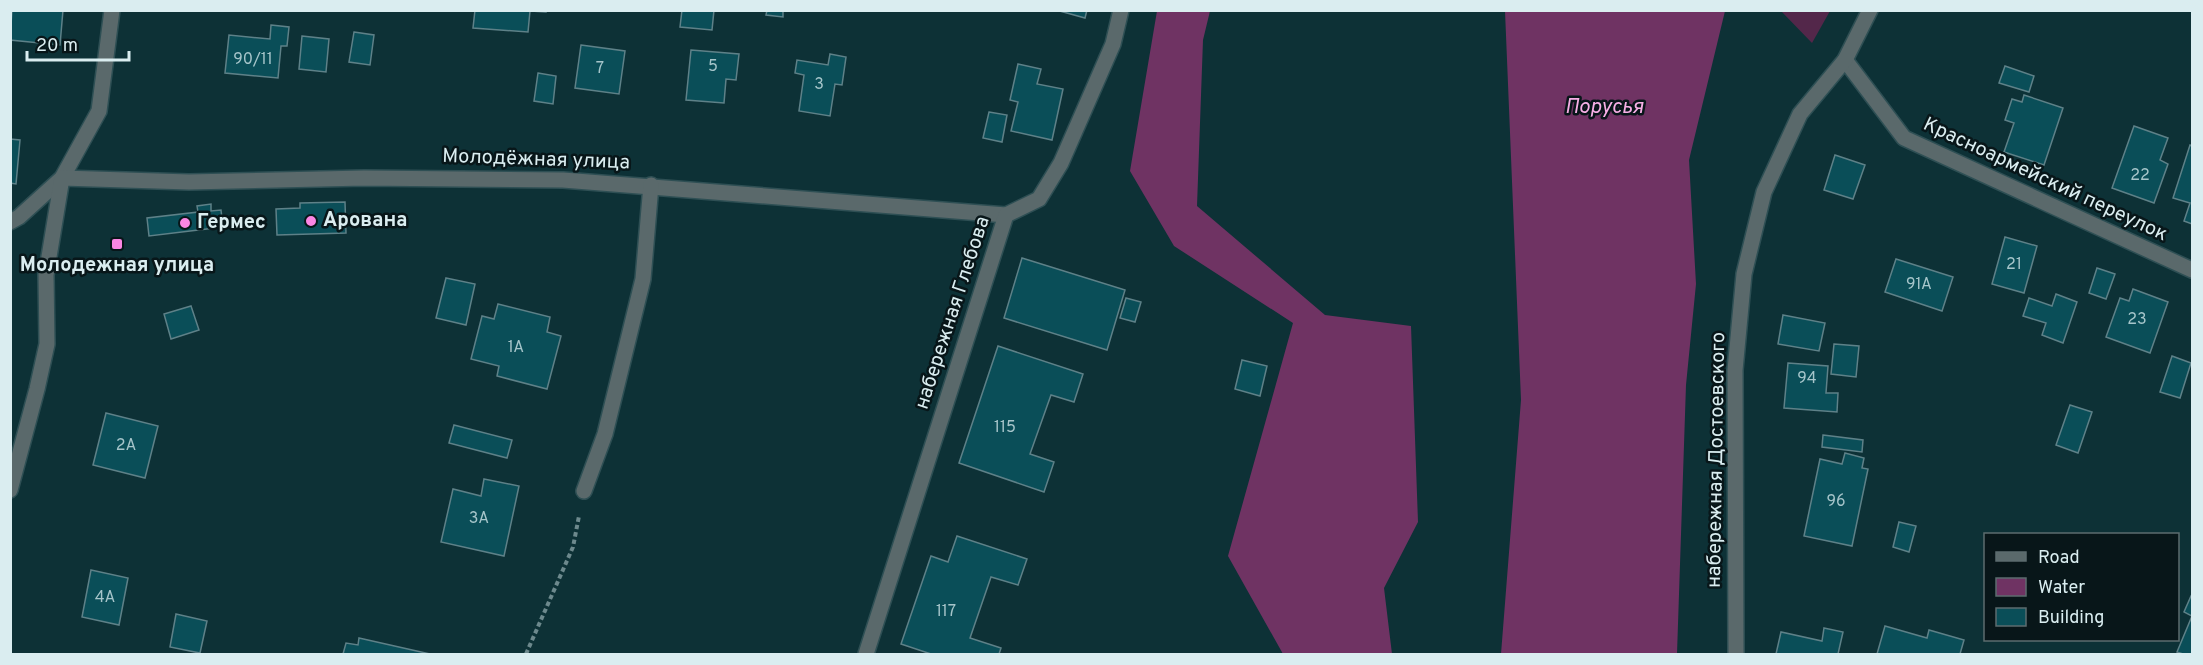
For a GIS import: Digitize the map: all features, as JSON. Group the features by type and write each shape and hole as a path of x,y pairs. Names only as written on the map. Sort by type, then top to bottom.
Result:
{"street":[{"path":"10,222 19,217 62,178 99,111 112,10"},
{"name":"набережная Глебова","path":"866,654 1006,214 1039,199 1060,163 1113,44 1121,10"},
{"name":"набережная Достоевского","path":"1736,654 1735,370 1744,274 1764,192 1800,114 1845,60 1870,10"},
{"name":"Красноармейский переулок","path":"1845,60 1904,138 2193,270"},
{"path":"10,490 47,344 46,275 62,178"},
{"name":"Молодёжная улица","path":"62,178 189,182 364,178 551,179 1006,214"},
{"path":"584,491 605,434 643,279 651,185"}],"path":[{"path":"526,654 573,547 584,491"}],"shaded area":[{"path":"1781,11 1830,11 1812,43"}],"water":[{"path":"1157,11 1210,11 1203,40 1197,206 1325,315 1411,326 1418,522 1384,588 1392,654 1283,654 1228,556 1293,323 1174,246 1130,171"},
{"name":"Порусья","path":"1505,11 1725,11 1689,160 1696,284 1686,385 1677,654 1501,654 1521,400"}],"building":[{"path":"12,10 63,10 60,45 10,40"},
{"path":"475,10 546,10 546,12 530,11 528,32 473,28"},
{"path":"682,10 714,10 712,30 680,27"},
{"path":"767,10 783,10 783,17 766,15"},
{"path":"1056,10 1087,10 1085,18"},
{"path":"271,25 289,27 287,46 281,46 278,78 225,73 229,35 270,39"},
{"path":"354,32 374,35 370,65 349,62"},
{"path":"302,36 329,39 326,72 299,69"},
{"path":"581,45 625,51 619,94 575,88"},
{"path":"691,50 739,54 736,80 726,79 724,103 686,100"},
{"path":"830,54 846,57 842,85 835,84 830,116 799,111 804,75 795,73 797,60 828,65"},
{"path":"1018,64 1041,69 1037,84 1063,89 1052,140 1011,131 1018,102 1010,100"},
{"path":"2005,66 2034,76 2029,92 1999,83"},
{"path":"538,73 556,76 553,104 534,101"},
{"path":"2024,95 2063,108 2044,165 2004,152 2014,123 2005,120 2012,99 2022,102"},
{"path":"989,112 1007,115 1002,142 983,138"},
{"path":"2134,126 2168,138 2160,160 2168,164 2154,203 2112,188"},
{"path":"10,139 20,140 16,184 10,183"},
{"path":"2190,145 2192,146 2192,224 2184,221 2190,203 2173,198"},
{"path":"1835,155 1865,165 1853,199 1824,190"},
{"name":"Арована","path":"345,202 346,233 277,235 276,209 300,208 300,203"},
{"name":"Гермес","path":"211,204 211,211 221,210 223,227 149,236 147,218 198,212 197,206"},
{"path":"2005,237 2037,246 2024,293 1992,284"},
{"path":"1022,258 1125,290 1107,350 1004,318"},
{"path":"1896,259 1953,277 1942,311 1885,292"},
{"path":"2097,268 2115,274 2106,299 2089,293"},
{"path":"446,278 475,284 466,325 436,318"},
{"path":"2133,289 2168,302 2150,353 2106,337 2120,298 2129,301"},
{"path":"2056,294 2077,302 2063,343 2042,335 2046,323 2023,316 2029,298 2052,306"},
{"path":"1126,298 1141,302 1135,322 1120,318"},
{"path":"498,304 550,317 547,332 561,336 547,389 497,376 499,366 471,359 482,316 494,319"},
{"path":"191,306 199,330 171,339 164,314"},
{"path":"1783,315 1825,323 1819,351 1778,344"},
{"path":"1834,344 1859,346 1856,377 1831,374"},
{"path":"998,346 1083,374 1074,402 1051,395 1030,454 1054,462 1044,492 959,463"},
{"path":"2172,356 2191,363 2180,398 2160,392"},
{"path":"1242,360 1267,366 1260,396 1235,389"},
{"path":"1788,363 1828,366 1826,393 1838,393 1837,412 1784,408"},
{"path":"2070,405 2092,412 2078,453 2056,445"},
{"path":"106,413 158,426 145,478 93,465"},
{"path":"454,425 512,440 507,458 449,443"},
{"path":"1823,435 1863,440 1862,452 1822,447"},
{"path":"1845,453 1864,458 1862,468 1868,469 1852,546 1804,536 1820,459 1842,464"},
{"path":"484,479 519,486 504,556 441,542 453,489 481,496"},
{"path":"1899,522 1916,526 1909,552 1893,547"},
{"path":"957,536 1027,559 1018,585 991,577 970,638 1001,648 999,654 931,654 901,644 931,556 948,562"},
{"path":"91,570 128,578 119,625 82,617"},
{"path":"2192,597 2192,616 2184,612"},
{"path":"176,614 207,621 200,653 170,647"},
{"path":"2192,616 2192,654 2183,654 2177,652"},
{"path":"1885,626 1927,638 1929,630 1964,640 1960,654 1877,654"},
{"path":"1824,628 1843,632 1838,654 1776,654 1781,632 1822,641"},
{"path":"359,638 430,654 343,654 346,643 358,645"}],"place":[{"name":"Арована","path":"311,221"},
{"name":"Гермес","path":"185,223"},
{"name":"Молодежная улица","path":"117,244"}]}
